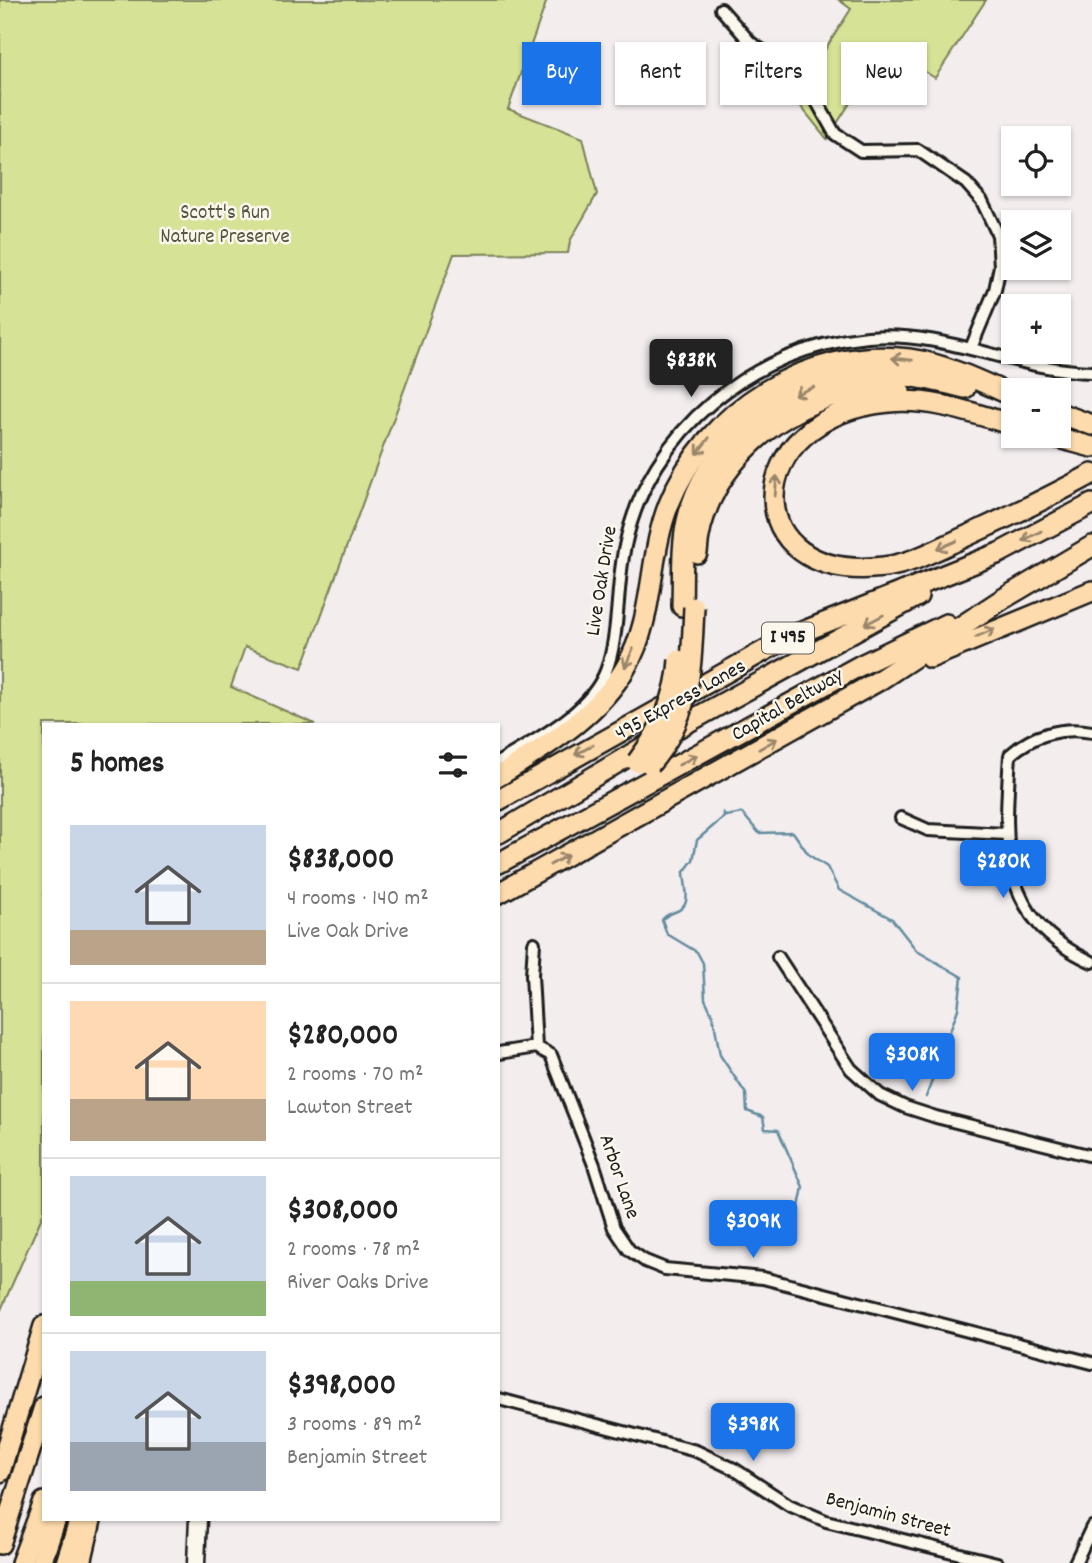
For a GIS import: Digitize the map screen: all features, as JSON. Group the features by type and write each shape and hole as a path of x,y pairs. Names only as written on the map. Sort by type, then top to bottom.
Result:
{"highway":[{"path":"500,775 570,728 594,708 624,670 645,613 659,540 672,496 708,438 740,408 794,376 841,360 864,358 910,359 937,366 1001,391"},
{"path":"500,851 666,746 688,696 687,522 696,495 727,446 754,420 782,400 814,387 856,376 896,375 932,379 1001,399"},
{"path":"500,840 643,763 673,693 678,674 701,522 713,494 731,466 760,436 798,411 840,394 909,391 940,396 1001,418"},
{"path":"1001,419 937,403 914,401 888,402 839,414 796,440 781,462 774,490 780,523 791,541 808,556 828,566 857,569 886,567 928,554 1031,507 1092,474"},
{"path":"1071,419 1092,426"},
{"path":"1071,439 1092,446"},
{"path":"1071,441 1092,446"},
{"name":"I 495","path":"500,799 786,638 999,553 1092,504"},
{"name":"Capital Beltway","path":"500,892 878,681 1001,600 1092,546"},
{"name":"495 Express Lanes","path":"500,832 652,742 999,553"},
{"path":"878,681 1047,607 1092,591"},
{"path":"500,862 861,665 1001,600"},
{"path":"0,1430 42,1331"},
{"path":"0,1472 32,1358"},
{"path":"0,1544 42,1413"},
{"path":"22,1563 42,1508"},
{"path":"41,1563 55,1521"},
{"path":"66,1563 79,1521"},
{"path":"81,1563 91,1521"}],"street":[{"path":"721,9 751,43 803,77 835,134 861,150 918,150 966,183 982,201 998,235 1000,266 995,290 971,348"},
{"name":"Live Oak Drive","path":"500,761 564,720 598,686 607,670 624,550 639,500 660,460 702,411 763,367 822,344 899,337 1092,372"},
{"path":"1092,732 1063,730 1022,744 1010,755 1006,834 1013,878 1033,920 1057,943 1092,962"},
{"path":"901,818 928,830 1006,834"},
{"path":"500,1053 536,1047 532,975 534,943"},
{"path":"778,957 851,1069 880,1095 936,1117 1092,1156"},
{"name":"Arbor Lane","path":"536,1047 545,1049 557,1065 614,1228 629,1250 645,1261 665,1269 763,1278 1092,1363"},
{"name":"Benjamin Street","path":"500,1399 696,1451 734,1469 789,1506 826,1521 997,1563"},
{"path":"196,1563 198,1521"},
{"path":"1074,1563 1092,1527"}],"green space":[{"name":"Scott's Run Nature Preserve","path":"0,0 547,0 532,42 522,42 522,70 508,109 583,138 597,194 570,241 568,253 454,254 302,668 245,647 231,687 313,723 42,723 42,1217 0,1312"},
{"path":"839,0 986,0 935,78 927,73 927,42 841,42 841,105 849,105 827,139 800,105 827,105 827,46 851,9"}],"waterway":[{"path":"723,812 725,816 697,840 693,860 684,872 687,896 685,905 662,920 667,934 697,952 703,963 705,999 713,1016 720,1055 746,1094 747,1111 763,1117 765,1129 778,1130 803,1187 796,1222"},
{"path":"726,816 742,813 759,833 793,832 809,855 827,867 839,890 892,919 917,951 962,977 958,1009 926,1097"}]}
